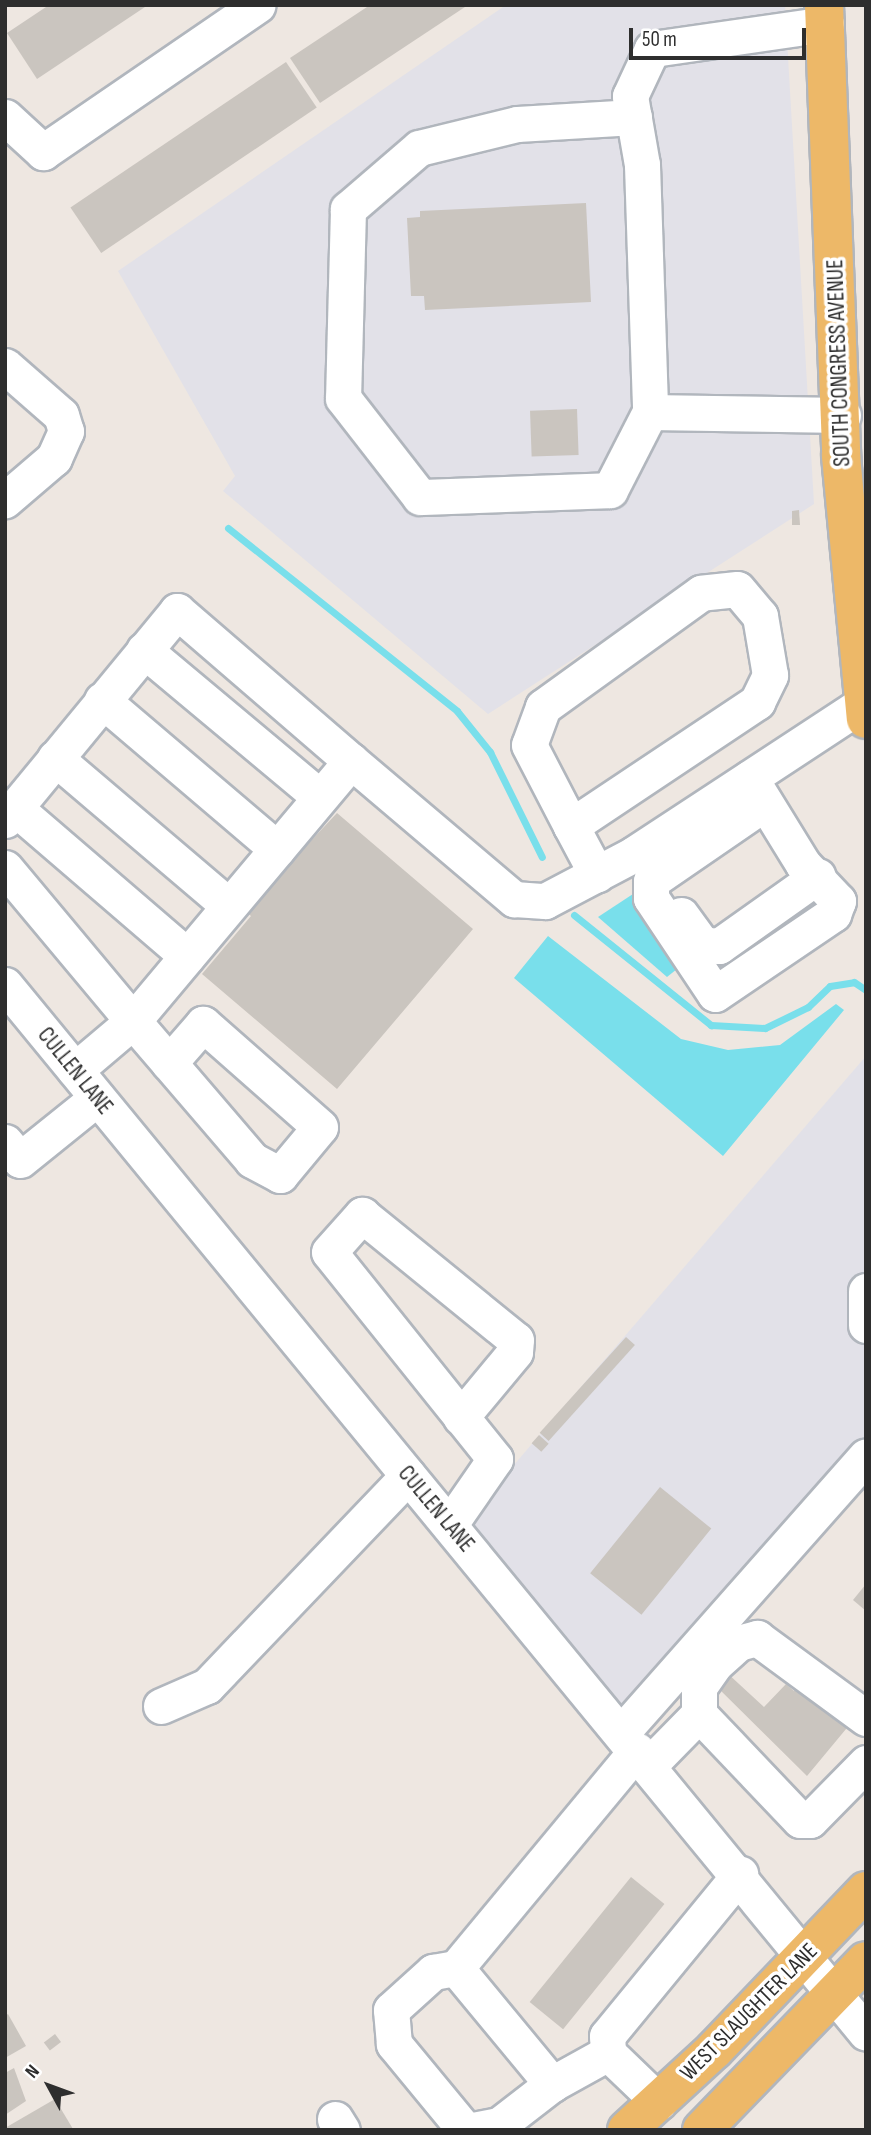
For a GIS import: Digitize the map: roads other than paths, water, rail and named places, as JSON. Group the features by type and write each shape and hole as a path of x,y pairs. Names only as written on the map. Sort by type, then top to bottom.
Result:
{"main road":[{"name":"SOUTH CONGRESS AVENUE","path":"825,15 849,585 864,711"},
{"name":"WEST SLAUGHTER LANE","path":"627,2130 659,2102 805,1956 866,1891"},
{"name":"WEST SLAUGHTER LANE","path":"702,2130 866,1961"}],"street":[{"path":"5,117 43,152 258,5"},
{"path":"634,117 517,124 419,148 348,209 343,398 420,497 610,490 650,412 642,165 634,117 630,96 652,49 825,15"},
{"path":"5,366 61,415 66,431 54,458 5,500"},
{"path":"650,412 723,417 843,415"},
{"path":"572,826 757,702 771,676 760,616 737,589 701,593 542,707 529,745 597,874"},
{"path":"187,956 10,814 177,611 514,899 545,901 597,874 642,868 731,827 788,752 864,711"},
{"path":"144,650 320,797"},
{"path":"102,700 277,849"},
{"path":"757,702 788,752"},
{"path":"55,758 229,906"},
{"path":"75,1070 133,1021 351,761"},
{"path":"642,868 697,813 757,791"},
{"path":"642,868 652,898 715,994 833,914 838,901 757,791"},
{"path":"697,813 731,827"},
{"path":"5,868 169,1063"},
{"path":"642,868 711,948 818,876"},
{"name":"CULLEN LANE","path":"5,985 408,1476 740,1874 866,2033"},
{"path":"5,1142 20,1160 97,1098"},
{"path":"450,1524 495,1459 461,1417 329,1252 362,1215 516,1340 515,1352 461,1417"},
{"path":"866,1291 866,1325"},
{"path":"465,2130 394,2044 391,2010 433,1972 456,1968 636,1749 866,1456"},
{"path":"161,1706 207,1685 408,1476"},
{"path":"866,1718 757,1639 738,1643 715,1664 699,1687 699,1714 800,1820 810,1820 866,1763"},
{"path":"636,1749 699,1714"},
{"path":"659,2102 608,2053 607,2036 740,1874"},
{"path":"456,1968 552,2084"},
{"path":"474,2130 499,2125 552,2084 608,2053"}],"water":[{"path":"633,894 682,965 667,977 598,917"},
{"path":"548,936 681,1039 728,1050 780,1045 836,1004 844,1010 723,1156 514,978"}],"waterway":[{"path":"228,528 457,711 490,752 542,857"},
{"path":"574,915 711,1025 765,1028 808,1007 830,986 854,982 866,990"}]}
